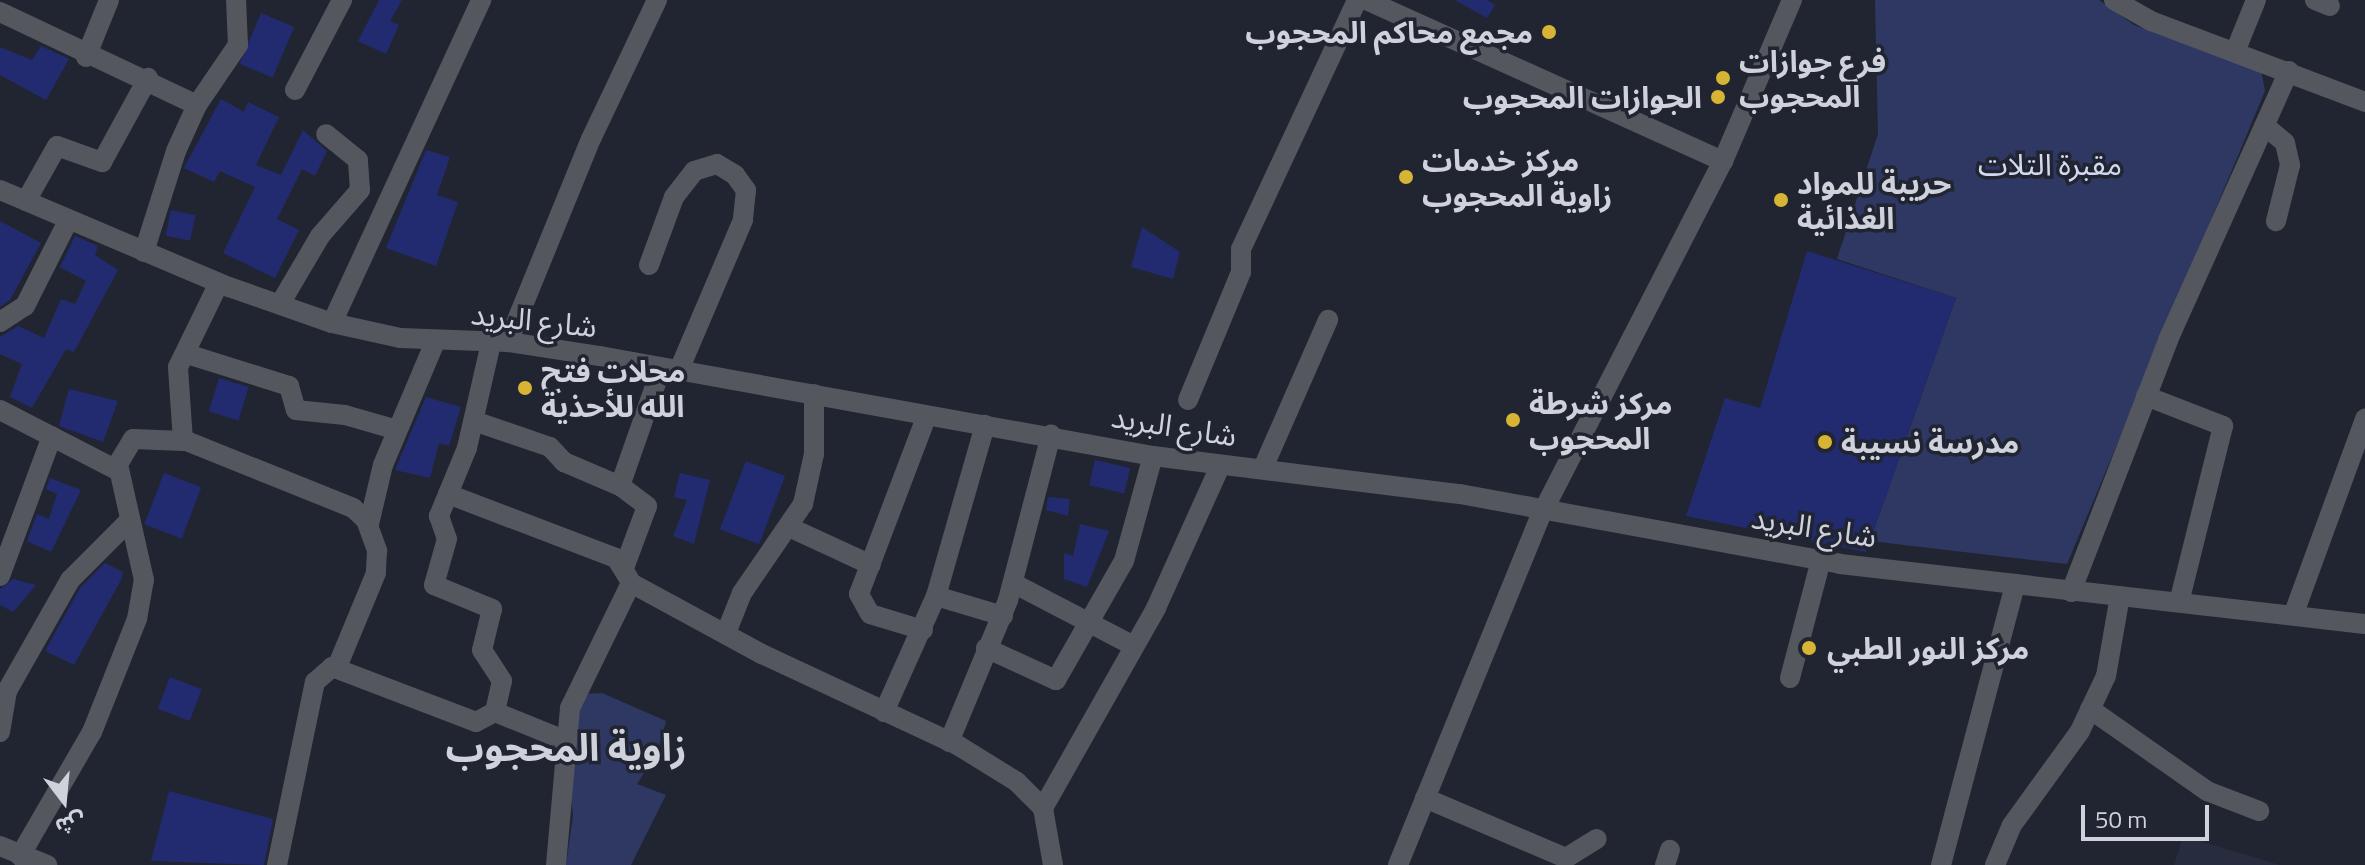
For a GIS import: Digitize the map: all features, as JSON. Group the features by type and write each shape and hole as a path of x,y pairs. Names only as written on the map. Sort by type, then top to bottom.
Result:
{"street":[{"path":"86,57 109,0"},
{"path":"144,252 197,105 238,45 236,0"},
{"path":"295,90 342,0"},
{"path":"332,323 481,0"},
{"path":"337,667 476,722 495,712 502,681 482,650 492,609 434,585 447,539 438,522 500,342 657,0"},
{"path":"1188,400 1241,272 1241,249 1357,0"},
{"path":"1398,865 1542,513 1723,161 1792,0"},
{"path":"2114,0 2151,21 2365,102"},
{"path":"2235,52 2256,0"},
{"path":"1379,3 1723,161"},
{"path":"0,12 86,57 148,78 197,105"},
{"path":"2071,592 2146,396 2289,71"},
{"path":"26,201 57,146 102,162 148,78"},
{"path":"2265,126 2285,143 2290,165 2276,221"},
{"path":"280,304 320,236 360,190 358,160 326,134"},
{"path":"620,486 670,369 743,220 746,190 735,175 717,164 694,171 674,197 649,265"},
{"name":"شارع البريد","path":"0,190 219,283 332,323 435,342 500,342 814,394 926,418 1051,435 1153,456 1460,494 1542,513 1821,560 2071,592 2294,613 2365,624"},
{"path":"0,322 25,306 68,221"},
{"path":"184,440 178,367 219,283"},
{"path":"1263,468 1328,320"},
{"path":"277,865 315,682 337,667 376,573 369,524 397,430 435,342"},
{"path":"187,354 289,386 296,410 345,415 397,430"},
{"path":"726,633 742,593 791,528 811,482 814,394"},
{"path":"2146,396 2223,426 2179,602"},
{"path":"0,410 52,436 85,458 119,469"},
{"path":"923,630 865,610 859,594 926,418"},
{"path":"2294,613 2365,419"},
{"path":"474,421 550,447 564,462 620,486 647,506 628,576 570,708 564,740 556,865"},
{"path":"884,712 936,596 985,425"},
{"path":"949,742 986,648 1003,616 1051,435"},
{"path":"0,576 52,436"},
{"path":"20,856 92,732 127,652 144,580 119,469 133,439 184,440 353,508 369,524"},
{"path":"986,648 1053,681 1124,561 1153,456"},
{"path":"1043,808 1134,646 1220,466"},
{"path":"448,494 554,531 616,558 628,576 726,633 949,742 1017,782 1043,808 1053,865"},
{"path":"0,732 7,691 70,580 130,520"},
{"path":"791,528 871,565"},
{"path":"1790,678 1821,560"},
{"path":"1013,583 1134,646"},
{"path":"1941,865 2015,584"},
{"path":"936,596 1003,616"},
{"path":"1998,864 2012,825 2090,709 2106,676 2120,596"},
{"path":"2090,709 2207,791 2259,811"},
{"path":"495,712 564,740"},
{"path":"1425,798 1566,858 1597,839"},
{"path":"0,846 47,865"}],"shaded area":[{"path":"2183,836 2280,865 2174,865"}],"green space":[{"name":"مقبرة التلات","path":"1875,0 2099,0 2134,25 2261,70 2265,91 2067,564 1870,541 1956,298 1837,259 1878,134"},
{"path":"602,693 666,721 658,751 637,784 666,795 631,865 566,865 573,816 566,748 583,694"}],"building":[{"path":"379,0 402,0 390,21 399,25 386,54 358,41"},
{"path":"1455,0 1487,0 1495,5 1487,18"},
{"path":"261,13 294,27 273,78 240,64"},
{"path":"41,46 69,59 46,100 0,75 0,47 32,60"},
{"path":"221,99 244,112 248,102 279,117 256,165 281,175 303,130 327,151 315,176 302,169 277,219 299,230 275,278 223,253 255,187 220,171 214,182 184,168"},
{"path":"426,150 450,157 437,195 458,202 436,266 386,248"},
{"path":"171,210 195,215 190,241 166,235"},
{"path":"0,221 41,243 10,300 0,307"},
{"path":"1142,227 1180,252 1173,279 1131,267"},
{"path":"75,236 98,246 95,255 118,270 74,352 66,349 32,408 10,397 22,364 0,354 0,337 18,326 44,338 61,299 75,304 86,281 60,267"},
{"name":"مدرسة نسيبة","path":"1807,251 1956,298 1866,552 1686,516 1725,398 1760,408"},
{"path":"219,378 249,387 238,421 209,411"},
{"path":"69,389 118,401 103,442 59,426"},
{"path":"426,397 461,407 449,446 439,443 430,478 395,470"},
{"path":"1095,460 1130,468 1124,493 1089,485"},
{"path":"746,461 785,476 759,544 720,529"},
{"path":"164,473 201,487 182,539 144,524"},
{"path":"680,473 710,480 694,544 673,536 687,500 674,497"},
{"path":"50,478 81,490 51,552 27,541 37,514 49,519 57,494 46,489"},
{"path":"1048,497 1070,499 1068,516 1046,510"},
{"path":"1080,524 1109,531 1087,587 1064,579 1064,553 1073,556"},
{"path":"105,563 123,572 121,580 74,665 45,651 80,588"},
{"path":"13,579 36,585 13,612 0,605 0,589"},
{"path":"170,677 202,689 190,721 158,709"},
{"path":"169,791 273,819 264,865 151,861"}],"place":[{"name":"مجمع محاكم المحجوب","path":"1549,32"},
{"name":"فرع جوازات المحجوب","path":"1723,78"},
{"name":"الجوازات المحجوب","path":"1718,97"},
{"name":"مركز خدمات زاوية المحجوب","path":"1406,177"},
{"name":"حريبة للمواد الغذائية","path":"1781,200"},
{"name":"محلات فتح الله للأحذية","path":"525,388"},
{"name":"مركز شرطة المحجوب","path":"1513,420"},
{"name":"مدرسة نسيبة","path":"1825,442"},
{"name":"مركز النور الطبي","path":"1809,648"}],"district":[{"name":"زاوية المحجوب","path":"566,748"}]}
